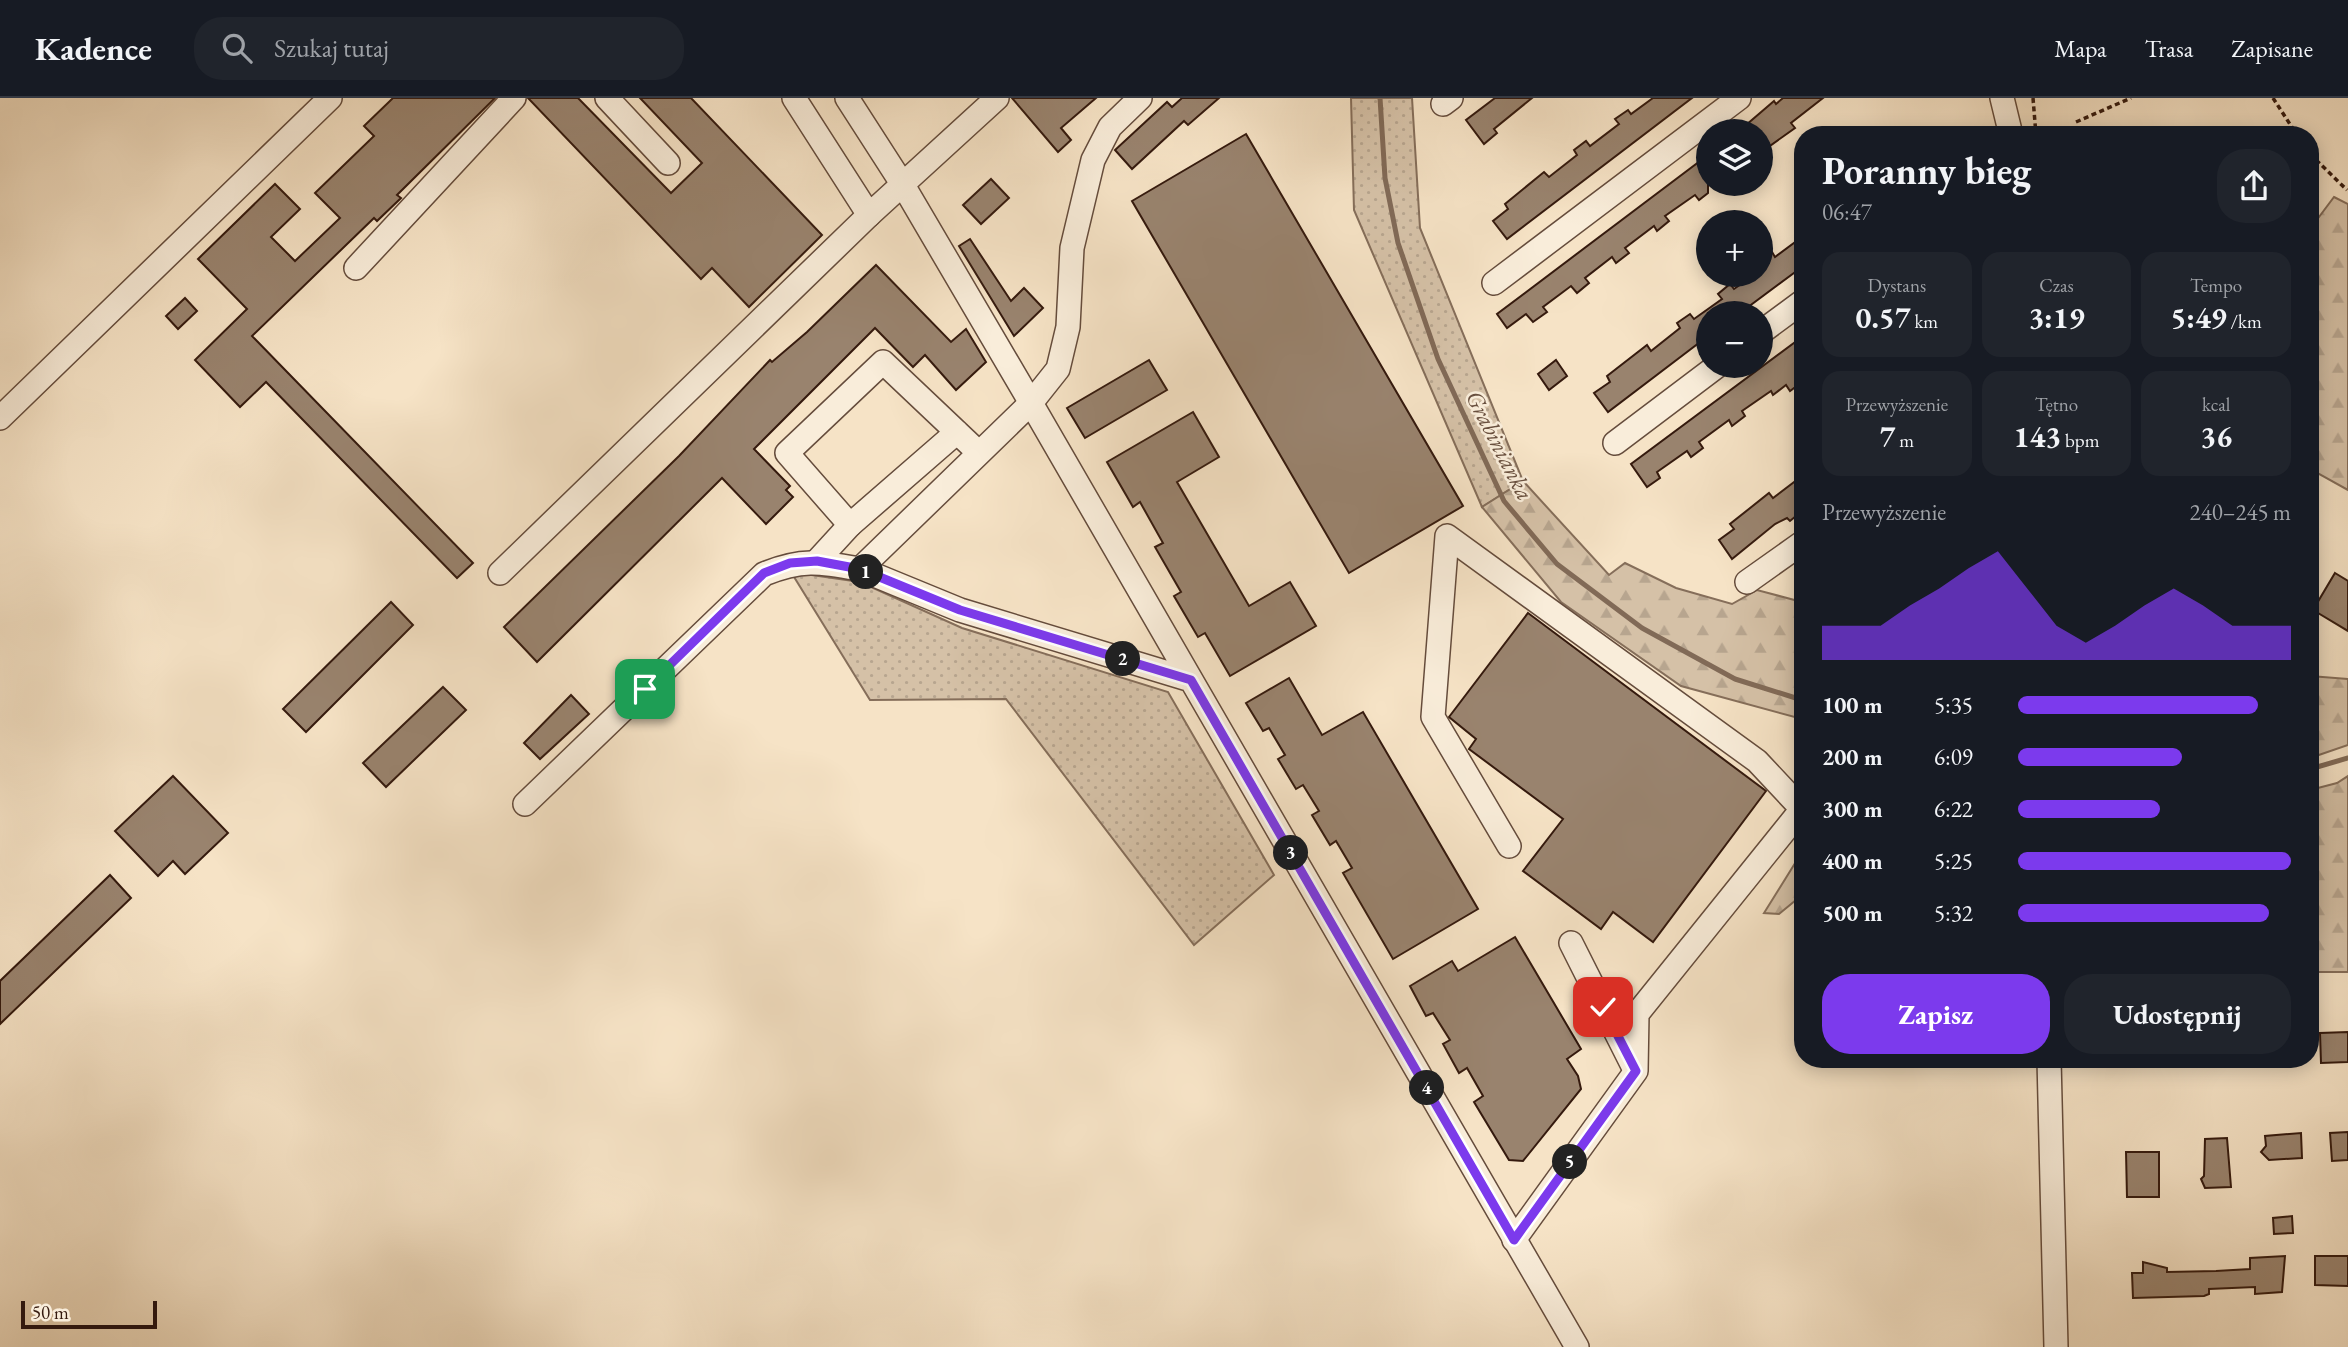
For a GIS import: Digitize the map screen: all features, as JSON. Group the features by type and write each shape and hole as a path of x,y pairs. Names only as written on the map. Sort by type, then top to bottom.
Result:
{"street":[{"path":"0,418 330,98"},
{"path":"356,268 514,98"},
{"path":"607,98 668,163"},
{"path":"794,98 869,215"},
{"path":"847,98 903,185 1031,403 1577,1347"},
{"path":"500,573 869,215 997,98"},
{"path":"860,569 1031,403 1058,369 1068,327 1072,248 1093,160 1110,127 1140,98"},
{"path":"1494,283 1739,98"},
{"path":"2002,98 2010,126"},
{"path":"2012,126 2014,98"},
{"path":"1773,323 1794,308"},
{"path":"850,525 787,453 883,362 978,452"},
{"path":"1615,443 1701,378"},
{"path":"817,561 850,525 957,432"},
{"path":"1509,846 1433,717 1447,536 1758,761 1794,799"},
{"path":"1747,582 1794,549"},
{"path":"525,804 764,573 790,563 817,561 860,569 960,610 1191,680"},
{"path":"1514,1240 1636,1071 1637,1014 1794,818"},
{"path":"1571,943 1636,1071"},
{"path":"2049,1068 2056,1347"}],"path":[{"path":"2033,98 2035,126"},
{"path":"2076,122 2131,98"},
{"path":"2273,98 2291,126"},
{"path":"2319,163 2347,190"}],"green space":[{"path":"1351,98 1412,98 1420,228 1523,481 1482,507 1354,210"},
{"path":"2334,197 2348,204 2348,490 2319,474 2319,217"},
{"path":"1523,481 1609,575 1625,563 1676,588 1732,604 1757,590 1794,600 1794,717 1681,686 1561,602 1482,507"},
{"path":"791,572 860,582 962,628 1168,692 1274,875 1194,945 1006,699 870,700"},
{"path":"2319,677 2348,679 2348,745 2319,755"},
{"path":"2348,776 2348,972 2319,972 2319,788 2337,783"},
{"path":"1794,865 1794,902 1779,914 1764,913"}],"building":[{"path":"393,98 495,98 397,195 401,198 377,221 374,218 252,336 473,563 457,578 266,382 240,407 195,360 247,309 198,259 275,184 300,209 271,237 295,261 340,218 315,193 374,136 364,126"},
{"path":"528,98 578,98 671,193 702,163 640,98 691,98 822,235 749,307 712,268 701,279"},
{"path":"1012,98 1096,98 1061,128 1071,140 1058,152"},
{"path":"1182,98 1219,98 1188,125 1184,121 1132,169 1115,150 1167,102 1172,107"},
{"path":"1495,98 1532,98 1494,129 1497,133 1484,144 1466,120"},
{"path":"1653,98 1692,98 1507,239 1493,221 1508,209 1505,204 1544,172 1549,177 1577,155 1574,150 1586,141 1590,146 1619,124 1615,119 1628,110 1631,114"},
{"path":"1783,98 1823,98 1791,123 1794,129 1773,144 1773,119 1753,119 1774,101 1776,104"},
{"path":"1246,134 1463,506 1349,573 1132,201"},
{"path":"1696,164 1696,196 1704,196 1699,200 1695,195 1665,216 1669,221 1657,231 1654,226 1625,248 1629,253 1616,263 1612,257 1585,278 1589,283 1577,293 1571,286 1543,307 1547,312 1533,322 1526,314 1507,328 1497,314"},
{"path":"991,179 1009,198 981,224 963,205"},
{"path":"970,239 1011,301 1024,288 1043,308 1014,336 959,246"},
{"path":"1794,243 1794,273 1756,301 1719,301 1722,299 1718,294 1726,287 1773,287 1773,254 1775,257"},
{"path":"876,265 951,342 966,329 986,362 956,390 925,355 913,367 875,328 754,449 790,486 786,490 793,497 766,524 722,478 537,662 504,627 679,456 770,360 772,362 807,332"},
{"path":"185,298 197,311 178,329 166,316"},
{"path":"1690,314 1694,319 1696,318 1696,345 1608,412 1594,393 1610,382 1607,376 1647,345 1651,351 1680,328 1677,323"},
{"path":"1794,343 1794,388 1790,391 1786,385 1773,395 1771,391 1742,411 1745,416 1732,426 1729,420 1699,442 1703,448 1691,457 1687,451 1657,472 1660,478 1647,487 1631,464 1747,378 1773,378 1773,359"},
{"path":"1149,360 1167,390 1085,438 1067,408"},
{"path":"1556,360 1567,376 1549,390 1538,374"},
{"path":"1193,412 1219,457 1177,482 1249,606 1290,582 1316,626 1230,676 1205,633 1198,637 1174,596 1181,592 1155,547 1163,543 1140,502 1133,507 1107,462"},
{"path":"1794,482 1794,518 1775,524 1732,559 1719,540 1734,529 1730,524 1769,493 1773,498"},
{"path":"2335,573 2348,581 2348,631 2319,614 2319,600"},
{"path":"391,602 413,625 306,732 283,709"},
{"path":"1528,613 1766,791 1653,942 1613,912 1601,929 1523,871 1563,819 1469,749 1476,739 1449,717"},
{"path":"1289,678 1322,735 1363,712 1478,909 1393,959 1343,873 1352,868 1336,841 1330,845 1312,815 1319,811 1303,785 1296,789 1278,759 1285,755 1269,728 1263,731 1246,703"},
{"path":"443,687 466,710 386,787 363,763"},
{"path":"571,695 589,714 540,759 524,743"},
{"path":"173,776 228,833 185,874 173,861 158,876 115,831"},
{"path":"110,875 131,898 0,1024 0,981"},
{"path":"1515,937 1581,1049 1567,1059 1578,1076 1581,1089 1523,1161 1509,1160 1474,1102 1483,1096 1467,1068 1459,1073 1443,1044 1450,1040 1433,1013 1426,1016 1410,986 1452,961 1458,971"},
{"path":"2348,1032 2348,1062 2321,1063 2320,1033"},
{"path":"2348,1132 2348,1160 2332,1161 2330,1133"},
{"path":"2301,1133 2302,1158 2269,1160 2261,1152 2266,1146 2265,1136"},
{"path":"2227,1138 2231,1187 2205,1188 2201,1179 2204,1176 2205,1139"},
{"path":"2126,1152 2159,1152 2159,1197 2127,1197"},
{"path":"2292,1216 2293,1233 2274,1234 2273,1218"},
{"path":"2285,1256 2282,1292 2255,1294 2255,1287 2209,1289 2209,1294 2204,1296 2133,1298 2132,1273 2143,1273 2143,1262 2167,1268 2167,1272 2216,1271 2250,1269 2250,1258"},
{"path":"2315,1256 2348,1256 2348,1286 2315,1285"}],"waterway":[{"name":"Grabinianka","path":"1380,98 1385,178 1398,243 1438,359 1504,501 1557,564 1642,628 1735,679 1794,697"},
{"name":"Grabinianka","path":"2319,766 2348,758"}],"route":[{"path":"645,689 764,573 790,563 817,561 860,569 960,610 1191,680 1514,1240 1636,1071 1603,1007"}]}
